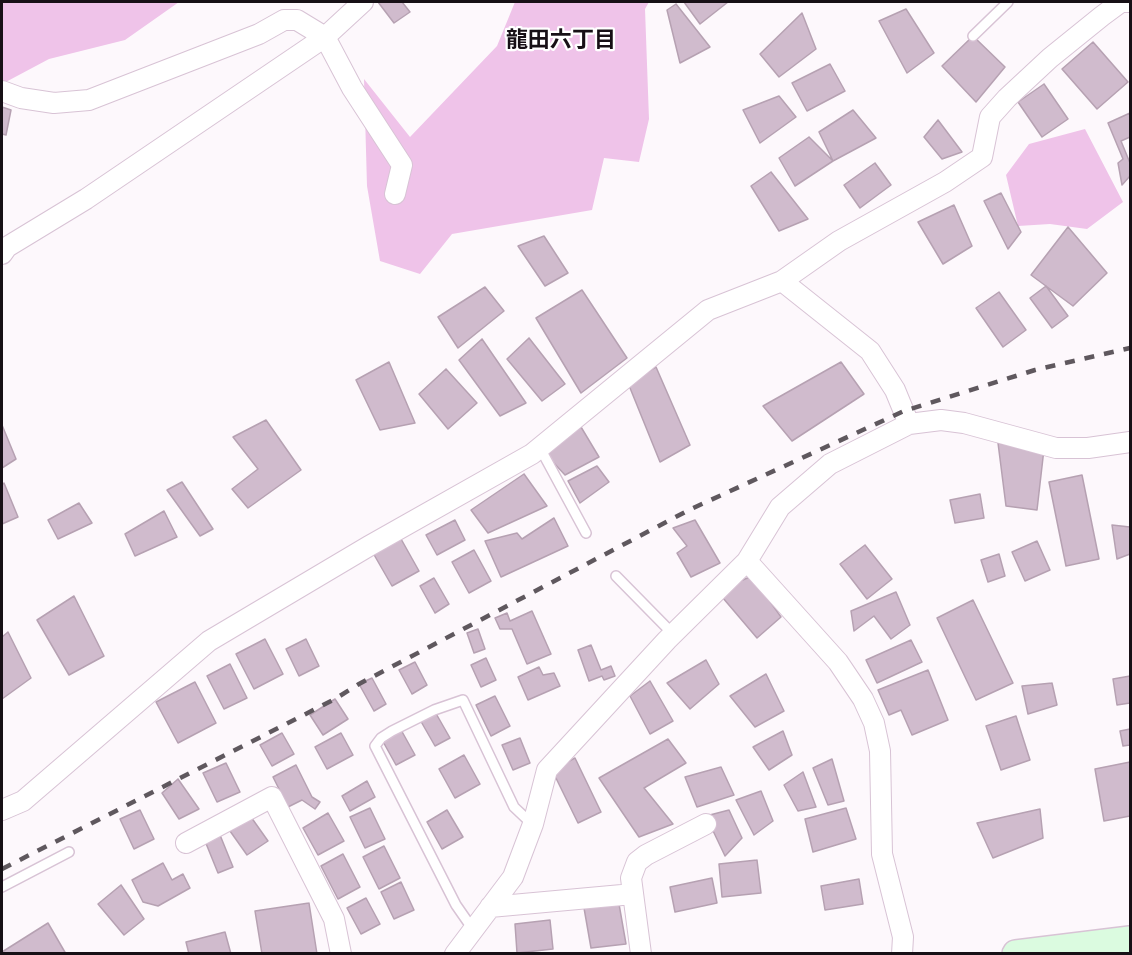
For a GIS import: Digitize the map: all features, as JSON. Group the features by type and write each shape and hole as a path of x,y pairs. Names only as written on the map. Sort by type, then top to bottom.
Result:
{"main road":[{"path":"1016,954 1131,940"}],"street":[{"path":"2,254 7,247 86,200 325,37 363,2"},
{"path":"2,810 23,801 209,641 369,546 532,454 708,310 782,281 839,241 945,182 982,157 990,117 1007,98 1098,9 1129,2"},
{"path":"2,92 21,98 54,103 89,100 259,34 284,20 297,20 325,37 352,88 402,165 395,194"},
{"path":"782,281 870,351 895,390 909,424"},
{"path":"455,954 472,928 513,877 532,824 547,770 673,634 747,561 780,507 830,464 909,424 941,420 964,423 1056,448 1088,448 1131,442"},
{"path":"747,561 838,662 863,699 874,723 880,752 882,854 903,937 903,954"},
{"path":"186,843 272,797 334,919 341,954"},
{"path":"641,954 631,878 637,862 706,824"},
{"path":"490,907 633,894"}],"lane":[{"path":"974,36 1008,2"},
{"path":"540,448 586,533"},
{"path":"616,576 673,634"},
{"path":"472,928 456,905 375,746 381,738 392,731 434,710 463,700 514,807 532,824"},
{"path":"2,887 69,852"}],"shaded area":[{"path":"2,2 179,2 125,40 49,59 2,84"},
{"path":"515,2 649,2 645,9 649,119 639,162 604,158 592,210 452,234 420,274 380,261 367,186 364,79 410,137 497,46"},
{"path":"1085,129 1123,202 1087,229 1050,224 1018,226 1006,175 1029,144"}],"building":[{"path":"378,2 402,2 410,12 394,23"},
{"path":"684,2 728,2 700,24"},
{"path":"676,4 710,47 680,63 667,10"},
{"path":"906,9 934,53 907,73 879,21"},
{"path":"802,13 816,49 779,77 760,54"},
{"path":"973,36 1005,67 976,102 942,66"},
{"path":"1093,42 1128,82 1097,109 1062,69"},
{"path":"830,64 845,91 807,111 792,83"},
{"path":"1044,84 1068,119 1042,137 1018,102"},
{"path":"779,96 796,117 760,143 743,110"},
{"path":"2,107 11,110 6,135 2,134"},
{"path":"853,110 876,138 833,161 819,132"},
{"path":"1130,113 1130,137 1121,141 1130,163 1130,176 1122,185 1118,163 1123,159 1108,123"},
{"path":"938,120 962,152 942,159 924,137"},
{"path":"809,137 833,161 795,186 779,158"},
{"path":"875,163 891,185 860,208 844,185"},
{"path":"771,172 808,219 779,231 751,186"},
{"path":"1001,193 1021,232 1008,249 984,201"},
{"path":"954,205 972,246 943,264 918,222"},
{"path":"1068,227 1107,273 1073,306 1031,275"},
{"path":"544,236 568,273 545,286 518,246"},
{"path":"1046,286 1068,316 1052,328 1030,298"},
{"path":"485,287 504,311 458,348 438,317"},
{"path":"582,290 627,358 581,393 536,318"},
{"path":"999,292 1026,330 1003,347 976,308"},
{"path":"529,338 565,384 542,401 507,359"},
{"path":"482,339 526,403 500,416 459,360"},
{"path":"389,362 415,423 380,430 356,380"},
{"path":"841,362 864,394 792,441 763,406"},
{"path":"656,367 690,445 660,462 628,383"},
{"path":"446,369 477,403 448,429 419,394"},
{"path":"266,420 301,470 248,508 232,489 258,469 233,437"},
{"path":"2,425 16,459 2,468"},
{"path":"581,427 599,457 565,475 540,448"},
{"path":"998,443 1044,449 1037,510 1006,506"},
{"path":"597,466 609,482 580,503 568,481"},
{"path":"524,474 547,506 488,533 471,510"},
{"path":"1082,475 1099,559 1066,566 1049,482"},
{"path":"182,482 213,529 200,536 167,490"},
{"path":"4,483 18,517 2,524 2,485"},
{"path":"980,494 984,518 955,523 950,500"},
{"path":"79,503 92,523 58,539 48,520"},
{"path":"164,511 177,537 135,556 125,534"},
{"path":"554,518 568,546 501,577 485,541 517,533 522,539"},
{"path":"455,520 465,540 437,555 426,535"},
{"path":"695,520 720,563 691,577 677,553 687,546 673,528"},
{"path":"1112,525 1130,527 1130,554 1117,559"},
{"path":"396,530 419,571 392,586 369,546"},
{"path":"1037,541 1050,570 1025,581 1012,552"},
{"path":"865,545 892,579 867,599 840,564"},
{"path":"474,550 491,581 469,593 452,562"},
{"path":"999,554 1005,576 988,582 981,560"},
{"path":"752,576 781,617 757,638 717,591"},
{"path":"434,578 449,604 435,613 420,586"},
{"path":"896,592 910,625 891,639 874,616 854,631 851,611"},
{"path":"74,596 104,656 69,675 37,620"},
{"path":"973,600 1013,683 976,700 937,618"},
{"path":"532,611 551,654 527,664 512,629 500,629 495,618 507,613 510,621"},
{"path":"478,629 485,649 474,653 467,633"},
{"path":"8,632 31,678 2,699 2,637"},
{"path":"265,639 283,674 254,689 236,654"},
{"path":"306,639 319,666 299,676 286,649"},
{"path":"911,640 922,662 877,683 866,660"},
{"path":"591,645 601,670 611,666 615,676 604,680 602,676 589,681 578,650"},
{"path":"486,658 496,680 481,687 471,665"},
{"path":"706,660 719,684 690,709 667,683"},
{"path":"415,662 427,685 412,694 399,670"},
{"path":"230,664 247,698 224,709 207,676"},
{"path":"539,667 543,675 554,673 560,686 528,700 518,677"},
{"path":"928,670 948,720 912,735 901,710 889,715 878,690"},
{"path":"766,674 784,711 755,727 730,696"},
{"path":"1130,676 1130,703 1117,705 1113,679"},
{"path":"372,678 386,704 374,711 359,684"},
{"path":"650,681 673,721 650,734 630,696"},
{"path":"195,682 216,723 178,743 156,702"},
{"path":"1052,683 1057,705 1028,714 1022,686"},
{"path":"495,696 510,726 491,736 476,705"},
{"path":"335,699 348,719 323,735 310,715"},
{"path":"434,710 450,738 435,746 419,718"},
{"path":"1016,716 1030,760 1001,770 986,726"},
{"path":"400,728 415,755 396,765 381,738"},
{"path":"1130,729 1130,745 1123,746 1120,731"},
{"path":"783,731 792,755 769,770 753,747"},
{"path":"282,733 294,754 272,766 260,745"},
{"path":"341,733 353,755 327,769 315,747"},
{"path":"520,738 530,763 513,770 502,745"},
{"path":"668,739 686,763 644,788 673,824 639,837 599,778"},
{"path":"464,755 480,784 455,798 439,769"},
{"path":"575,758 601,812 578,823 552,770"},
{"path":"832,759 844,801 828,805 813,768"},
{"path":"1130,762 1130,816 1104,821 1095,769"},
{"path":"226,763 240,792 217,802 203,773"},
{"path":"296,765 312,797 320,802 315,809 302,800 288,807 273,777"},
{"path":"721,767 734,795 697,807 685,777"},
{"path":"803,772 816,807 798,811 784,785"},
{"path":"178,779 199,809 179,819 162,793"},
{"path":"367,781 375,797 350,811 342,796"},
{"path":"761,791 773,821 754,835 736,800"},
{"path":"370,808 385,839 365,848 350,817"},
{"path":"846,808 856,839 813,852 805,819"},
{"path":"1040,809 1043,838 993,858 977,823"},
{"path":"140,810 154,839 134,849 120,819"},
{"path":"447,810 463,837 442,849 427,822"},
{"path":"729,810 742,838 725,856 706,816"},
{"path":"328,813 344,841 318,855 303,828"},
{"path":"251,817 268,841 247,855 230,831"},
{"path":"220,835 233,867 218,873 205,841"},
{"path":"384,846 400,878 379,889 363,857"},
{"path":"343,854 360,887 338,899 321,866"},
{"path":"757,860 761,893 722,897 719,864"},
{"path":"163,863 172,880 183,874 190,888 158,906 143,902 132,880"},
{"path":"712,878 717,903 675,912 670,887"},
{"path":"859,879 863,904 825,910 821,886"},
{"path":"401,882 414,910 394,919 381,892"},
{"path":"121,885 144,919 124,935 98,904"},
{"path":"366,898 380,924 361,934 347,908"},
{"path":"309,903 317,954 262,954 255,911"},
{"path":"619,904 626,944 591,948 584,908"},
{"path":"550,920 553,949 517,953 515,924"},
{"path":"48,923 66,954 2,954 2,952"},
{"path":"225,932 231,954 189,954 186,942"}],"railway":[{"path":"2,869 335,699 359,684 689,510 904,411 1035,370 1130,348"}],"district":[{"name":"龍田六丁目","path":"561,40"}]}
